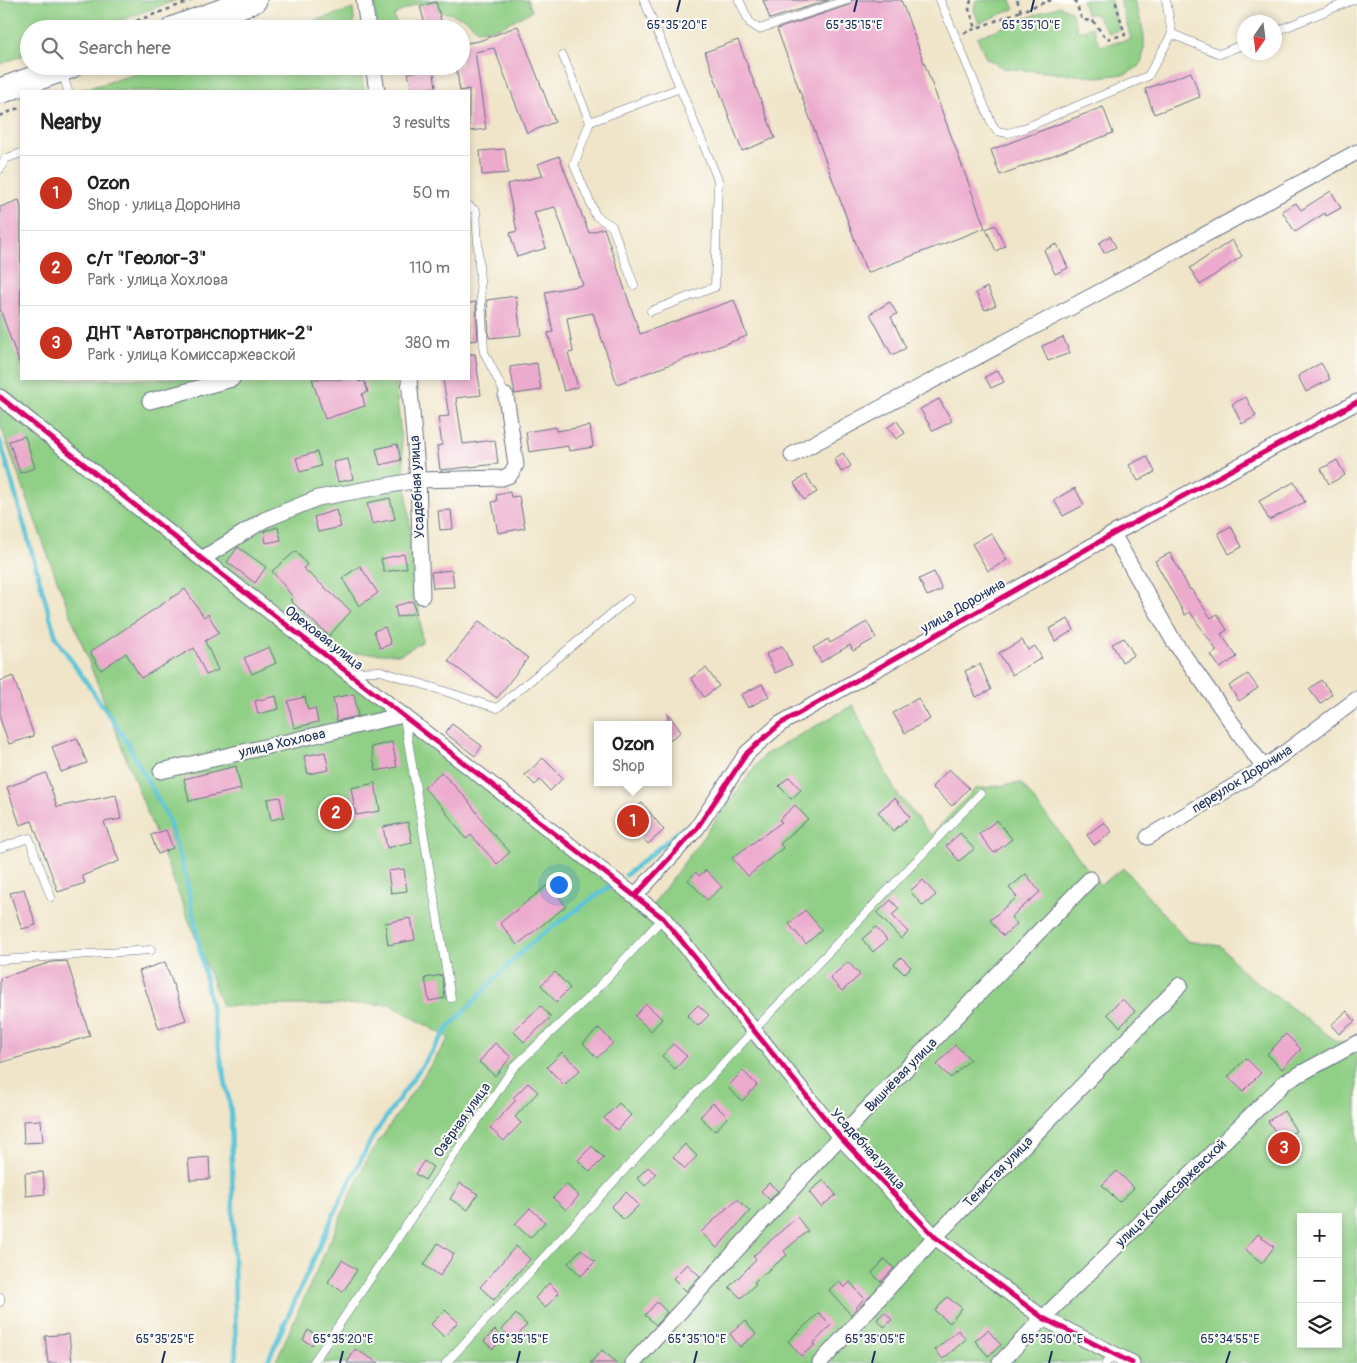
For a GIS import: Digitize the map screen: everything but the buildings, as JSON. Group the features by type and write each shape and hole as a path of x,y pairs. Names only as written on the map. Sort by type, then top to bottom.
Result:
{"main road":[{"path":"199,20 254,0"},
{"path":"0,91 66,76"}],"street":[{"path":"364,0 367,20"},
{"path":"374,75 376,90"},
{"path":"792,454 1094,295 1357,152"},
{"path":"150,401 228,380"},
{"name":"Усадебная улица","path":"409,380 418,480 422,596"},
{"path":"202,559 264,520 318,498 418,480 502,478 510,475 516,465 506,396"},
{"name":"Ореховая улица","path":"0,397 202,559 288,617 349,672 635,896"},
{"name":"улица Доронина","path":"635,896 697,828 747,753 780,724 1113,534 1357,402"},
{"path":"1113,534 1173,640 1264,768"},
{"name":"переулок Доронина","path":"1148,837 1264,768 1357,699"},
{"name":"улица Хохлова","path":"161,771 403,715"},
{"name":"Вишнёвая улица","path":"633,1363 840,1137 1090,879"},
{"name":"Усадебная улица","path":"635,896 663,918 840,1137 935,1237 1043,1318 1110,1359 1132,1363"},
{"name":"Тенистая улица","path":"820,1363 935,1237 1180,985"},
{"name":"улица Комиссаржевской","path":"1000,1363 1043,1318 1285,1082 1357,1043"}],"lane":[{"path":"644,0 718,180 715,286 651,312"},
{"path":"739,0 750,23 759,29 765,29 847,0"},
{"path":"940,0 992,124 997,131 1008,133 1020,130 1148,76 1172,34 1166,0"},
{"path":"1282,29 1353,0"},
{"path":"1172,34 1220,54 1237,47"},
{"path":"562,56 590,122 574,165 596,216 612,226 634,285"},
{"path":"590,122 680,88"},
{"path":"0,169 5,159 20,153"},
{"path":"470,207 476,211 484,352 506,396"},
{"path":"349,672 380,671 497,708 629,599"},
{"path":"403,715 451,998"},
{"path":"446,1363 754,1030 980,794"},
{"path":"0,848 29,838 50,897"},
{"name":"Озёрная улица","path":"313,1363 513,1068 595,991 663,918"},
{"path":"0,960 151,950"},
{"path":"0,1297 0,1302"}],"path":[{"path":"139,20 193,0"},
{"path":"971,0 970,9 976,28"},
{"path":"1017,0 1021,11"},
{"path":"955,36 1051,0"},
{"path":"1075,0 1082,20 1093,21 1106,39 1125,35 1115,0"},
{"path":"0,116 20,107"}],"green space":[{"path":"0,0 176,0 122,20 20,20 20,56 0,64"},
{"path":"374,0 528,0 532,11 498,28 477,30 470,23 470,20 416,4 394,15 395,20 376,20"},
{"path":"976,0 1011,0 1014,9 979,23 974,10"},
{"path":"1082,0 1111,0 1119,30 1109,33 1095,14 1086,14"},
{"path":"1120,0 1134,0 1142,25 1144,41 1143,57 1140,66 1126,74 1097,77 1003,68 986,58 977,37 1059,6 1071,11 1078,32 1092,27 1100,46 1131,39"},
{"path":"353,9 354,20 317,20"},
{"path":"132,75 361,75 364,90 82,90"},
{"path":"20,281 20,380 395,380 422,642 401,654 337,653 645,915 764,755 853,705 895,791 931,835 975,789 1021,783 1100,885 1124,868 1187,941 1221,946 1243,972 1336,1041 1357,1045 1357,1363 275,1363 367,1159 449,1038 389,1004 222,1006 53,569 0,424 0,294"}],"waterway":[{"path":"0,440 56,638 124,737 168,818 186,877 231,1111 236,1363"},
{"path":"626,875 684,827"},
{"path":"267,1363 337,1207 373,1136 449,1027 517,956 541,935 610,886"}],"cycle path":[{"path":"0,397 202,559 663,918 840,1137 935,1237 1043,1318 1132,1363"},
{"path":"635,896 697,828 747,753 780,724 1113,534 1357,402"}],"place":[{"name":"с/т \"Геолог-3\"","path":"336,813"},
{"name":"Ozon","path":"633,821"},
{"name":"ДНТ \"Автотранспортник-2\"","path":"1284,1148"}]}
